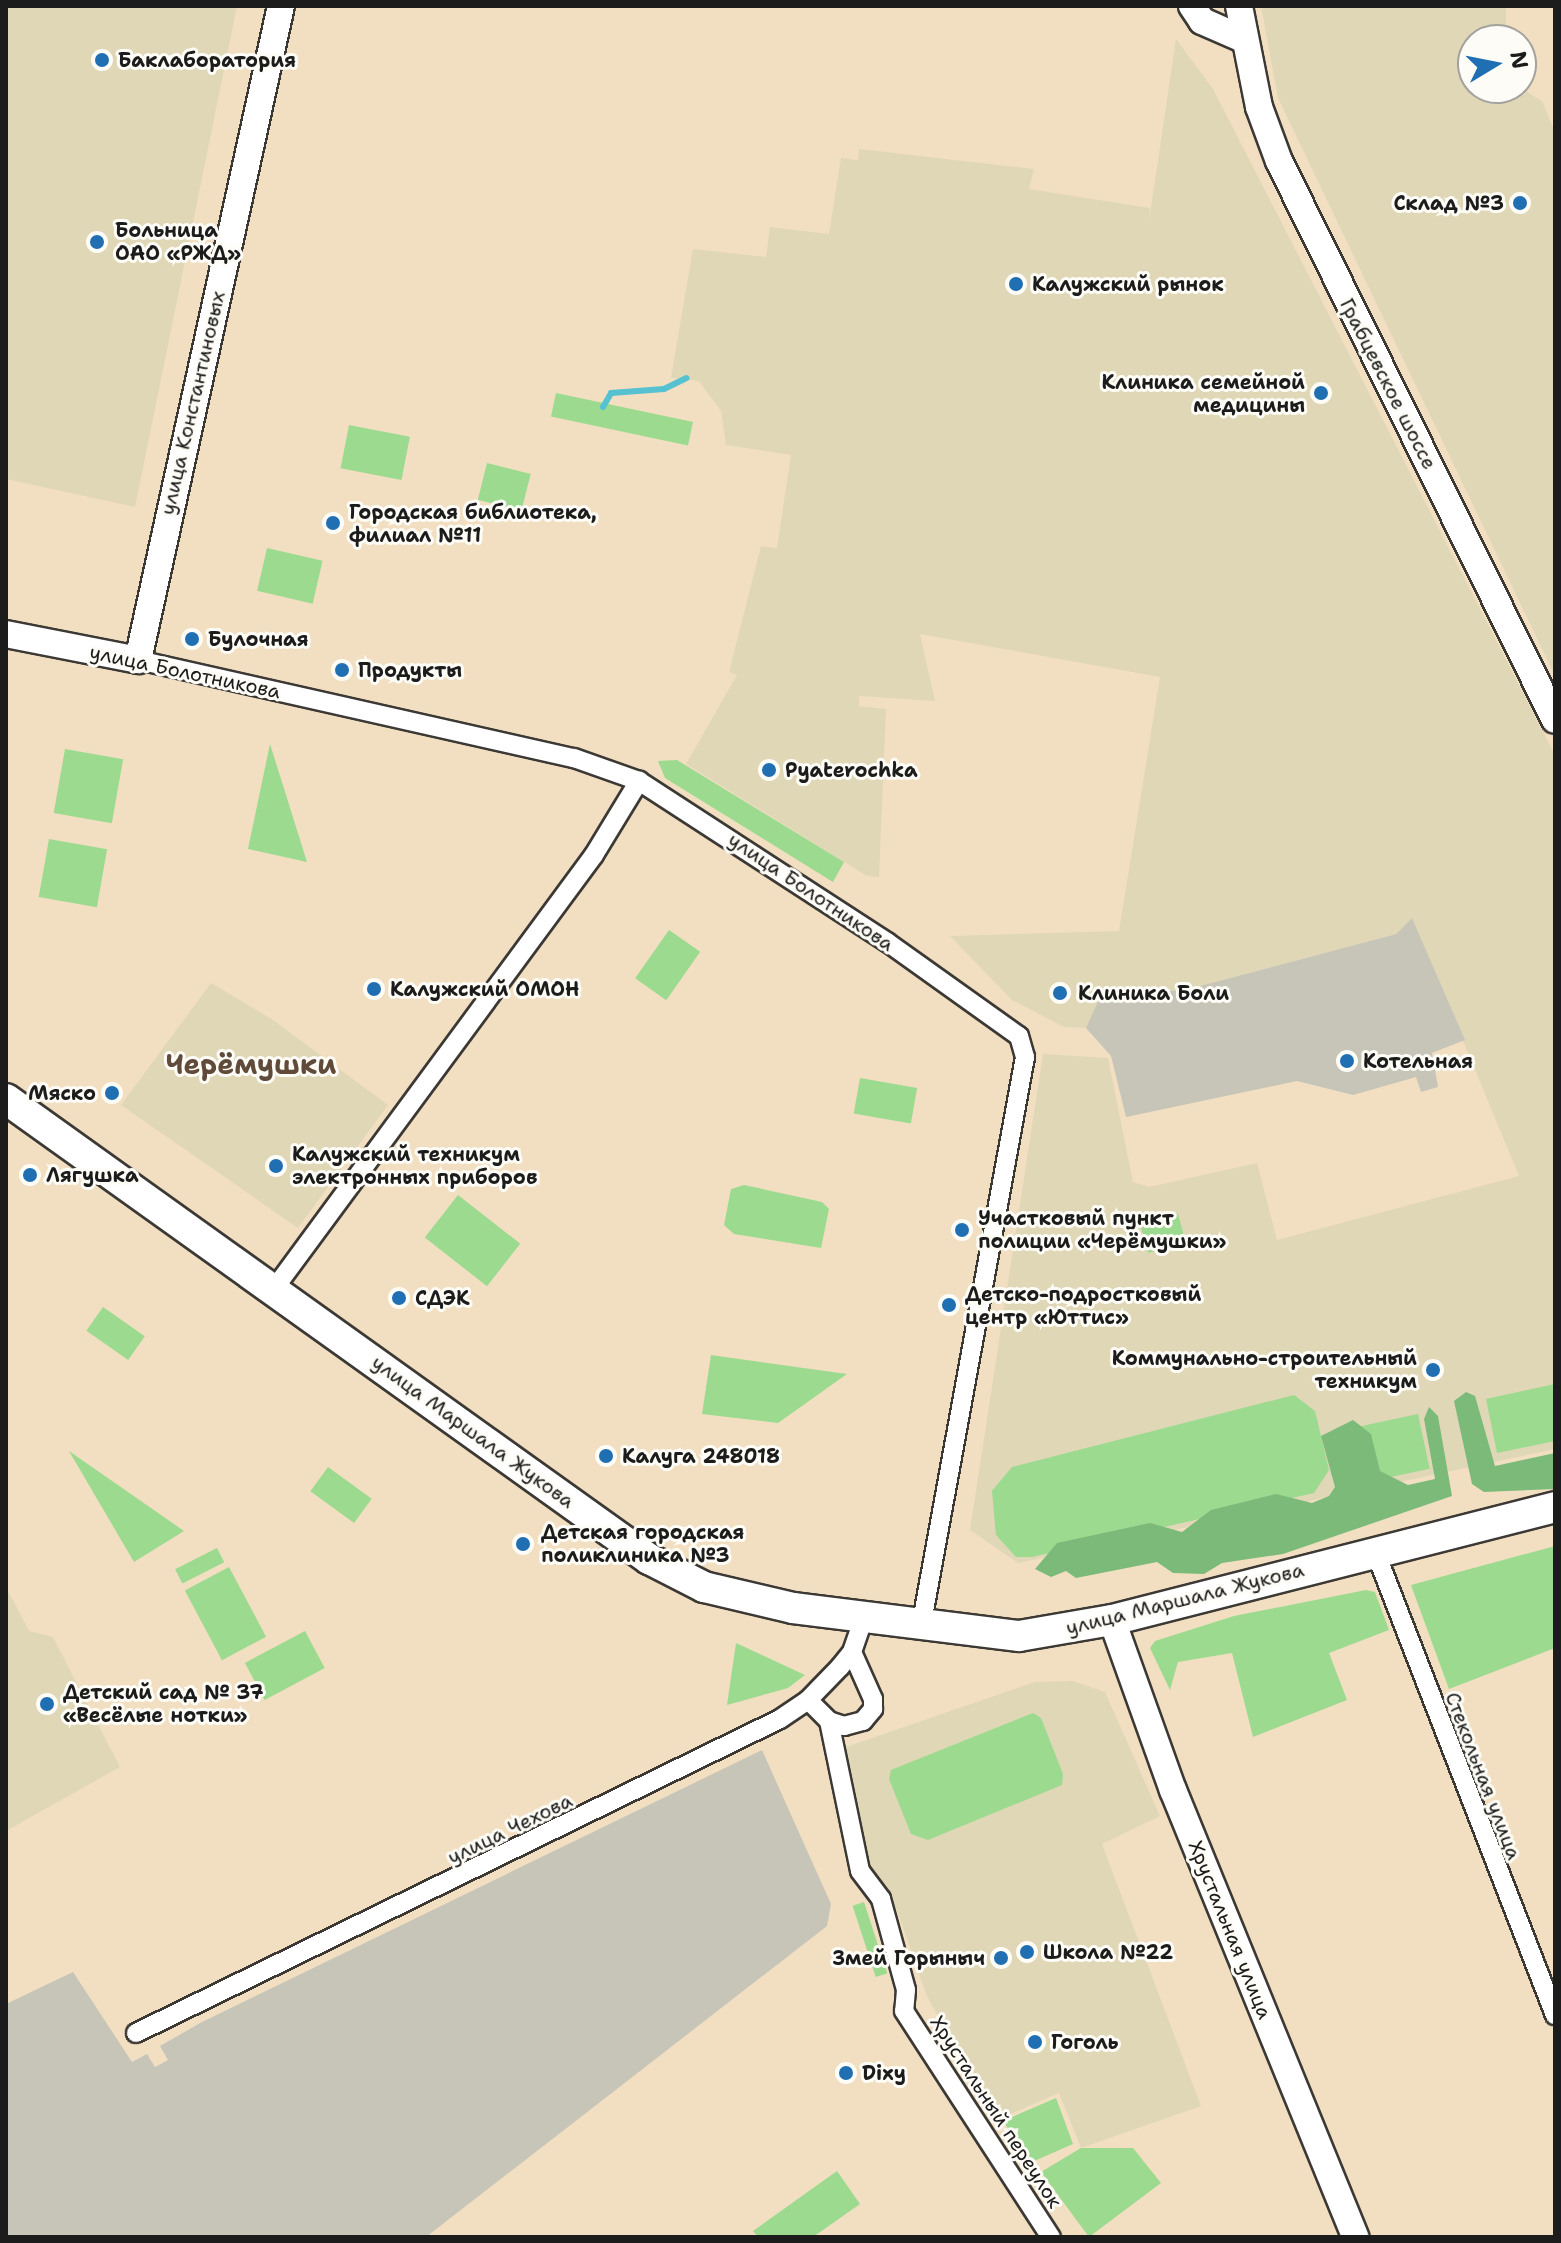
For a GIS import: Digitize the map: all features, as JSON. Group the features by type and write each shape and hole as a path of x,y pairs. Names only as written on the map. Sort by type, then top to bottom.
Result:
{"main road":[{"name":"улица Маршала Жукова","path":"6,1099 676,1574 719,1591 921,1627 1019,1636 1112,1620 1555,1507"}],"street":[{"name":"улица Константиновых","path":"138,660 281,6"},
{"path":"1192,6 1202,21 1245,40"},
{"name":"Грабцевское шоссе","path":"1239,6 1259,107 1279,161 1555,720"},
{"name":"улица Болотникова","path":"6,634 138,660 574,758 639,781 887,942 1019,1036 1025,1057 921,1627"},
{"path":"274,1289 594,855 639,781"},
{"name":"Стекольная улица","path":"1375,1551 1555,2015"},
{"name":"улица Чехова","path":"136,2033 642,1790 808,1700 852,1652 864,1618"},
{"name":"Хрустальная улица","path":"1112,1620 1173,1790 1355,2237"},
{"path":"808,1700 829,1721 844,1726 863,1721 873,1709 870,1684 852,1652"},
{"name":"Хрустальный переулок","path":"829,1721 860,1871 881,1899 906,1990 904,2011 1051,2237"},
{"path":"1536,1969 1555,1961"}],"shaded area":[{"name":"Больница ОАО «РЖД»","path":"6,6 237,6 135,507 6,479"},
{"path":"1261,6 1506,6 1506,24 1457,24 1457,104 1537,104 1537,98 1542,101 1555,132 1555,676 1278,98"},
{"path":"1176,39 1213,89 1555,755 1555,1449 1018,1563 970,1530 1043,1054 1108,1058 1133,1182 1149,1187 1257,1163 1277,1240 1519,1176 1412,918 1396,934 1185,990 1102,995 1086,1028 1064,1027 1012,1000 950,936 1119,931 1160,677 920,634 935,701 859,696 859,706 886,709 879,877 867,876 686,764 737,675 729,672 761,546 777,548 791,455 726,445 721,411 699,381 671,378 693,249 766,257 770,227 829,234 841,158 858,160 859,149 1034,169 1029,189 1150,208 1149,221"},
{"path":"1412,918 1465,1040 1432,1053 1438,1087 1421,1092 1416,1077 1353,1095 1297,1081 1126,1117 1111,1056 1086,1028 1101,995 1185,990 1396,934"},
{"name":"Калужский техникум электронных приборов","path":"211,983 273,1020 388,1105 298,1228 121,1105"},
{"name":"Детский сад № 37 «Весёлые нотки»","path":"6,1587 29,1631 53,1637 120,1767 6,1831"},
{"name":"Школа №22","path":"1073,1681 1105,1692 1160,1816 1102,1844 1201,2106 1081,2148 1059,2093 1006,2116 985,2107 926,1994 897,1910 866,1859 843,1748 1035,1682"},
{"path":"762,1750 831,1904 827,1926 426,2237 6,2237 6,2004 73,1972 132,2062 147,2054 155,2067 168,2060 160,2046 202,2022"}],"green space":[{"path":"556,393 693,422 688,446 551,416"},
{"path":"349,425 410,437 401,480 341,468"},
{"path":"487,463 531,474 521,511 478,500"},
{"path":"267,548 323,561 313,604 257,591"},
{"path":"270,744 307,862 248,849"},
{"path":"65,749 123,759 112,823 54,813"},
{"path":"677,760 844,862 833,882 665,778 658,761"},
{"path":"49,839 107,849 97,907 39,897"},
{"path":"669,930 700,952 666,1000 635,978"},
{"path":"860,1078 917,1088 911,1124 854,1113"},
{"path":"744,1185 822,1202 829,1209 821,1248 734,1234 724,1225 731,1189"},
{"path":"458,1195 520,1244 487,1286 425,1238"},
{"path":"1178,1214 1186,1243 1148,1253 1140,1224"},
{"path":"103,1307 145,1336 128,1360 86,1331"},
{"path":"711,1355 847,1374 778,1423 702,1414"},
{"path":"1555,1384 1555,1441 1497,1453 1486,1399"},
{"path":"1466,1392 1475,1396 1495,1466 1555,1453 1555,1489 1484,1492 1472,1484 1454,1401"},
{"path":"1294,1395 1315,1411 1329,1470 1314,1493 1032,1557 1016,1557 996,1535 992,1491 1012,1467"},
{"path":"1429,1407 1438,1416 1452,1496 1283,1554 1222,1563 1204,1574 1173,1573 1157,1562 1076,1578 1066,1571 1051,1577 1035,1569 1057,1543 1150,1523 1182,1532 1211,1510 1276,1494 1312,1503 1329,1496 1335,1487 1321,1436 1353,1420 1371,1434 1380,1471 1408,1485 1435,1479 1424,1419"},
{"path":"1418,1414 1430,1469 1359,1484 1348,1429"},
{"path":"69,1451 184,1531 134,1562"},
{"path":"328,1467 372,1499 354,1523 310,1491"},
{"path":"1555,1546 1555,1648 1449,1689 1411,1585"},
{"path":"217,1548 224,1562 182,1584 175,1569"},
{"path":"229,1567 266,1637 222,1660 185,1590"},
{"path":"1366,1590 1375,1592 1389,1630 1329,1653 1347,1700 1253,1737 1232,1653 1178,1662 1170,1690 1150,1648 1155,1641 1234,1616"},
{"path":"305,1631 325,1668 265,1700 245,1663"},
{"path":"736,1643 805,1675 788,1688 727,1705"},
{"path":"1033,1713 1041,1718 1063,1774 1062,1785 928,1840 911,1834 889,1779 891,1770"},
{"path":"864,1902 887,1973 876,1977 853,1906"},
{"path":"1056,2098 1073,2144 1032,2162 1003,2121"},
{"path":"1081,2148 1133,2148 1161,2183 1089,2237 1041,2172"},
{"path":"837,2171 860,2204 813,2237 758,2237 753,2231"}],"waterway":[{"path":"603,407 611,393 664,389 687,378"}],"place":[{"name":"Баклаборатория","path":"102,60"},
{"name":"Склад №3","path":"1520,203"},
{"name":"Больница ОАО «РЖД»","path":"97,242"},
{"name":"Калужский рынок","path":"1016,284"},
{"name":"Клиника семейной медицины","path":"1321,393"},
{"name":"Городская библиотека, филиал №11","path":"333,523"},
{"name":"Булочная","path":"192,639"},
{"name":"Продукты","path":"342,670"},
{"name":"Pyaterochka","path":"769,770"},
{"name":"Калужский ОМОН","path":"374,989"},
{"name":"Клиника Боли","path":"1060,993"},
{"name":"Котельная","path":"1347,1061"},
{"name":"Мяско","path":"112,1093"},
{"name":"Калужский техникум электронных приборов","path":"276,1166"},
{"name":"Лягушка","path":"30,1175"},
{"name":"Участковый пункт полиции «Черёмушки»","path":"962,1230"},
{"name":"СДЭК","path":"399,1298"},
{"name":"Детско-подростковый центр «Юттис»","path":"949,1305"},
{"name":"Коммунально-строительный техникум","path":"1433,1370"},
{"name":"Калуга 248018","path":"606,1456"},
{"name":"Детская городская поликлиника №3","path":"523,1544"},
{"name":"Детский сад № 37 «Весёлые нотки»","path":"47,1704"},
{"name":"Школа №22","path":"1027,1952"},
{"name":"Змей Горыныч","path":"1001,1958"},
{"name":"Гоголь","path":"1035,2042"},
{"name":"Dixy","path":"846,2073"}],"district":[{"name":"Черёмушки","path":"251,1064"}]}
